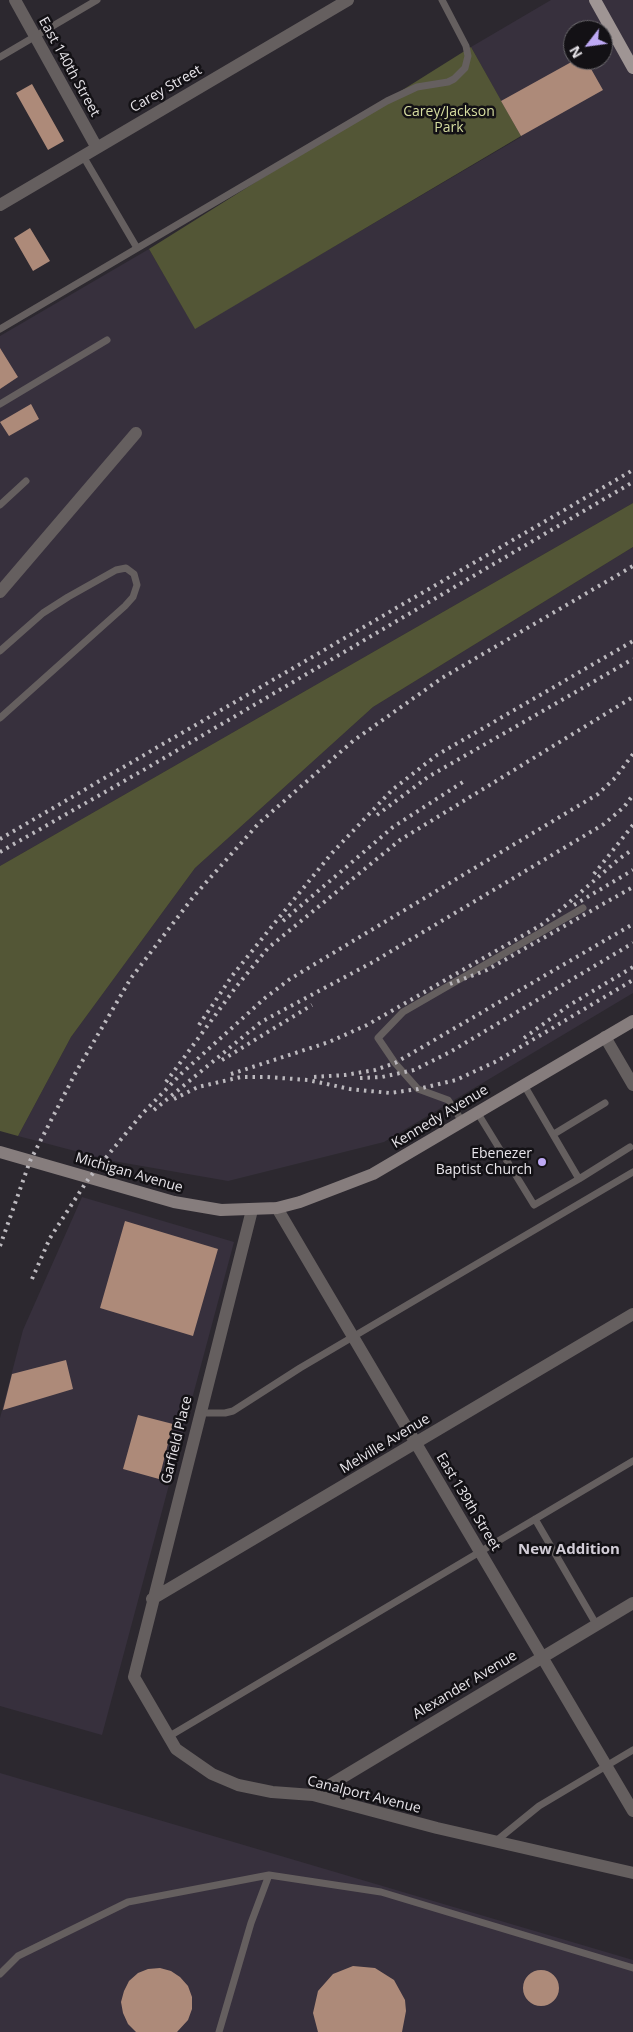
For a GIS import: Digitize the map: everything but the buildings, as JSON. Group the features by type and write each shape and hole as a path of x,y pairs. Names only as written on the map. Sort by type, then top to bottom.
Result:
{"main road":[{"path":"596,0 633,68"},
{"name":"Kennedy Avenue","path":"252,1210 277,1208 300,1202 373,1174 633,1021"},
{"name":"Michigan Avenue","path":"0,1152 174,1202 221,1210 252,1210"}],"street":[{"name":"East 140th Street","path":"15,0 97,148"},
{"name":"Carey Street","path":"0,205 348,0"},
{"path":"0,592 136,433"},
{"path":"605,1037 633,1085"},
{"name":"East 139th Street","path":"277,1208 633,1811"},
{"name":"Garfield Place","path":"134,1677 152,1599 252,1210"},
{"name":"Melville Avenue","path":"152,1599 633,1314"},
{"name":"Alexander Avenue","path":"312,1794 633,1603"},
{"name":"Canalport Avenue","path":"134,1677 176,1749 212,1774 238,1785 272,1792 312,1794 437,1828 633,1873"}],"lane":[{"path":"0,57 97,0"},
{"path":"0,329 387,101 408,90 448,82 460,74 465,68 468,56 466,46 442,0"},
{"path":"83,156 137,248"},
{"path":"0,404 107,340"},
{"path":"0,504 26,481"},
{"path":"0,651 43,613 68,597 116,570 126,568 134,574 137,585 133,597 125,606 0,718"},
{"path":"462,1121 448,1100 418,1089 395,1063 378,1038 403,1012 583,908"},
{"path":"524,1085 579,1179"},
{"path":"554,1134 605,1103"},
{"path":"477,1112 534,1206 630,1147"},
{"path":"200,1413 225,1413 233,1411 353,1337 633,1172"},
{"path":"168,1737 633,1461"},
{"path":"535,1519 596,1624"},
{"path":"495,1842 539,1806 633,1750"},
{"path":"219,2032 251,1923 269,1875"},
{"path":"0,1974 18,1956 128,1902 269,1875 381,1892 633,1968"}],"shaded area":[{"path":"551,0 633,0 633,503 0,866 0,336 149,249 195,328 521,137 471,47"},
{"path":"633,547 633,993 384,1142 228,1181 113,1161 18,1136 71,1037 195,868 373,707"},
{"path":"82,1197 234,1242 102,1735 0,1706 0,1418 23,1330"},
{"path":"0,1773 633,1960 633,2032 0,2032"}],"green space":[{"name":"Carey/Jackson Park","path":"471,47 521,136 195,329 149,249"},
{"path":"633,503 633,547 373,707 195,868 71,1037 18,1136 0,1131 0,866"}],"railway":[{"path":"0,839 633,470"},
{"path":"0,852 147,768 633,482"},
{"path":"0,1246 30,1161 76,1072 131,978 194,896 259,823 353,741 442,678 633,566"},
{"path":"199,1025 232,976 332,853 392,790 437,755 633,641"},
{"path":"377,815 428,777 633,659"},
{"path":"166,1082 236,987 268,948 400,840 633,697"},
{"path":"32,1279 50,1238 89,1178 142,1114 182,1073 265,998 290,979 598,794 615,778 633,754"},
{"path":"283,921 393,827 466,780"},
{"path":"154,1110 261,1022 373,962 604,824 624,807 633,795"},
{"path":"594,874 633,825"},
{"path":"231,1074 329,1042 367,1025 541,925 633,849"},
{"path":"574,905 633,870"},
{"path":"450,984 487,970 633,887"},
{"path":"314,1077 345,1075 375,1070 395,1063 633,924"},
{"path":"360,1078 382,1077 414,1070 450,1052 633,943"},
{"path":"524,1038 568,1006 633,967"},
{"path":"174,1099 198,1087 241,1077 308,1080 350,1089 390,1093 456,1080 497,1061 633,980"},
{"path":"222,1060 312,1005"}],"place":[{"name":"Ebenezer Baptist Church","path":"542,1162"}],"district":[{"name":"New Addition","path":"569,1550"}]}
